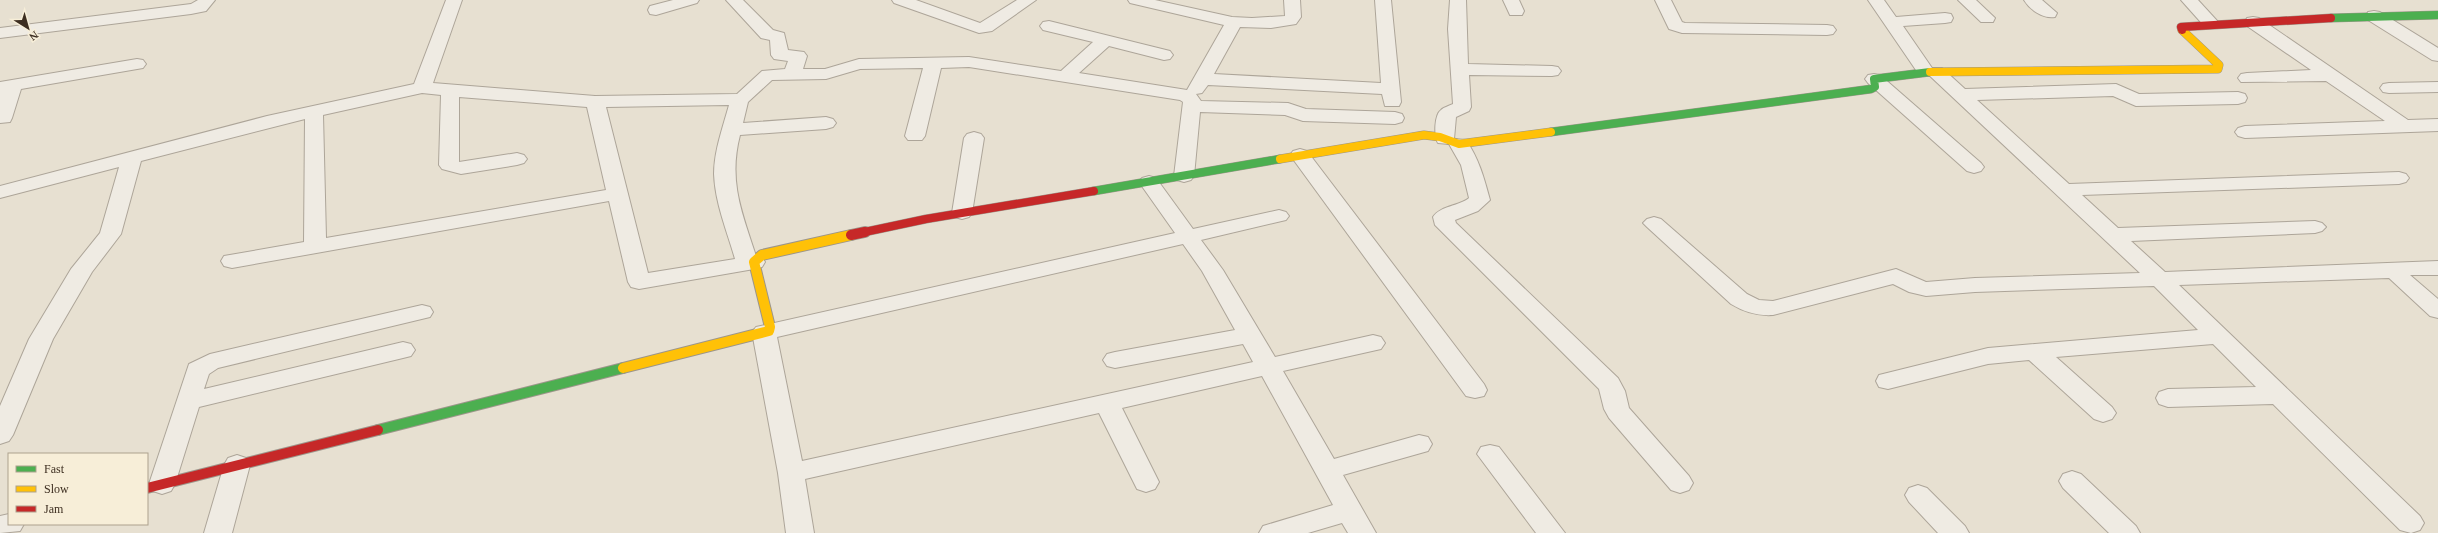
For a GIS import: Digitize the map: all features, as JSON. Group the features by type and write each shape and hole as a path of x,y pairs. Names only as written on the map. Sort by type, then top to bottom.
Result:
{"street":[{"path":"0,32 190,9 200,7 207,0"},
{"path":"422,88 454,0"},
{"path":"656,10 691,0"},
{"path":"734,0 767,34 778,37 780,55 798,56 792,74"},
{"path":"900,0 979,28 986,27 1028,0"},
{"path":"1136,0 1187,6 1235,21 1290,20 1293,17 1292,0"},
{"path":"1383,0 1390,89 1397,140"},
{"path":"1458,0 1456,29 1462,107 1447,114 1452,141 1471,165 1480,200 1471,207 1444,217 1446,225 1609,384 1613,390 1614,406 1618,412 1680,483"},
{"path":"1663,0 1675,25 1682,28 1826,30"},
{"path":"1876,0 1891,22 1931,72 1960,95 2160,279 2410,523"},
{"path":"1966,0 1987,18"},
{"path":"2032,0 2049,13"},
{"path":"2190,0 2212,24"},
{"path":"1874,79 1931,72 2212,70 2218,69 2219,65 2181,27 2212,24 2374,16 2438,15"},
{"path":"2374,16 2438,56"},
{"path":"1891,22 1945,18"},
{"path":"1184,176 1191,102 1202,79 1235,21"},
{"path":"2253,22 2404,126"},
{"path":"1049,26 1164,55"},
{"path":"1064,77 1106,40"},
{"path":"915,136 933,62"},
{"path":"0,194 132,157 267,122 422,88 450,89 595,102 740,99 752,94 763,78 768,76 826,74 859,64 969,62 1186,95 1191,102"},
{"path":"3,118 7,86 137,64"},
{"path":"1459,69 1552,71"},
{"path":"2247,78 2330,75"},
{"path":"1202,79 1390,89"},
{"path":"595,102 616,194 639,282 751,263 762,255 962,213 1300,155 1424,135 1452,141 1871,89 1875,87 1874,79"},
{"path":"1874,79 1974,167"},
{"path":"2389,88 2438,87"},
{"path":"450,89 449,165 461,168 517,159"},
{"path":"1960,95 2116,90 2136,100 2238,98"},
{"path":"740,99 726,150 725,184 770,327 766,332 791,473 795,532"},
{"path":"1191,102 1288,109 1303,115 1395,118"},
{"path":"314,112 315,246"},
{"path":"732,130 826,123"},
{"path":"2245,132 2438,125"},
{"path":"962,213 974,138"},
{"path":"1300,155 1475,390"},
{"path":"0,435 41,339 82,269 110,234 132,157"},
{"path":"2063,190 2399,178"},
{"path":"1149,182 1186,236 1212,270 1269,367 1356,522 1273,533"},
{"path":"232,261 616,194"},
{"path":"154,486 766,332 1279,216"},
{"path":"1654,223 1739,299 1749,305 1761,309 1773,308 1896,276 1916,287 1926,288 1982,284 2395,271 2403,268 2438,268"},
{"path":"2111,235 2315,227"},
{"path":"2395,271 2401,279 2438,311"},
{"path":"154,486 188,401 198,370 210,362 422,312"},
{"path":"1115,360 1251,336"},
{"path":"1888,381 1988,356 2218,336"},
{"path":"791,473 1373,343"},
{"path":"188,401 403,350"},
{"path":"2034,351 2103,413"},
{"path":"2168,398 2279,395"},
{"path":"1107,403 1146,482"},
{"path":"1327,470 1419,444"},
{"path":"1490,454 1551,533"},
{"path":"218,533 237,465"},
{"path":"2072,481 2126,533"},
{"path":"1918,495 1955,533"}],"traffic: fast":[{"path":"2331,18 2438,15"},
{"path":"1551,132 1871,89 1875,87 1874,79 1930,72"},
{"path":"1094,191 1280,159"},
{"path":"378,430 623,368"}],"traffic: slow":[{"path":"1930,72 2218,69 2219,65 2182,30"},
{"path":"1280,159 1424,135 1440,137 1459,144 1551,132"},
{"path":"623,368 769,331 770,327 754,262 762,255 851,235"}],"traffic: jam":[{"path":"2182,30 2181,27 2331,18"},
{"path":"851,235 926,219 1094,191"},
{"path":"148,488 378,430"}]}
